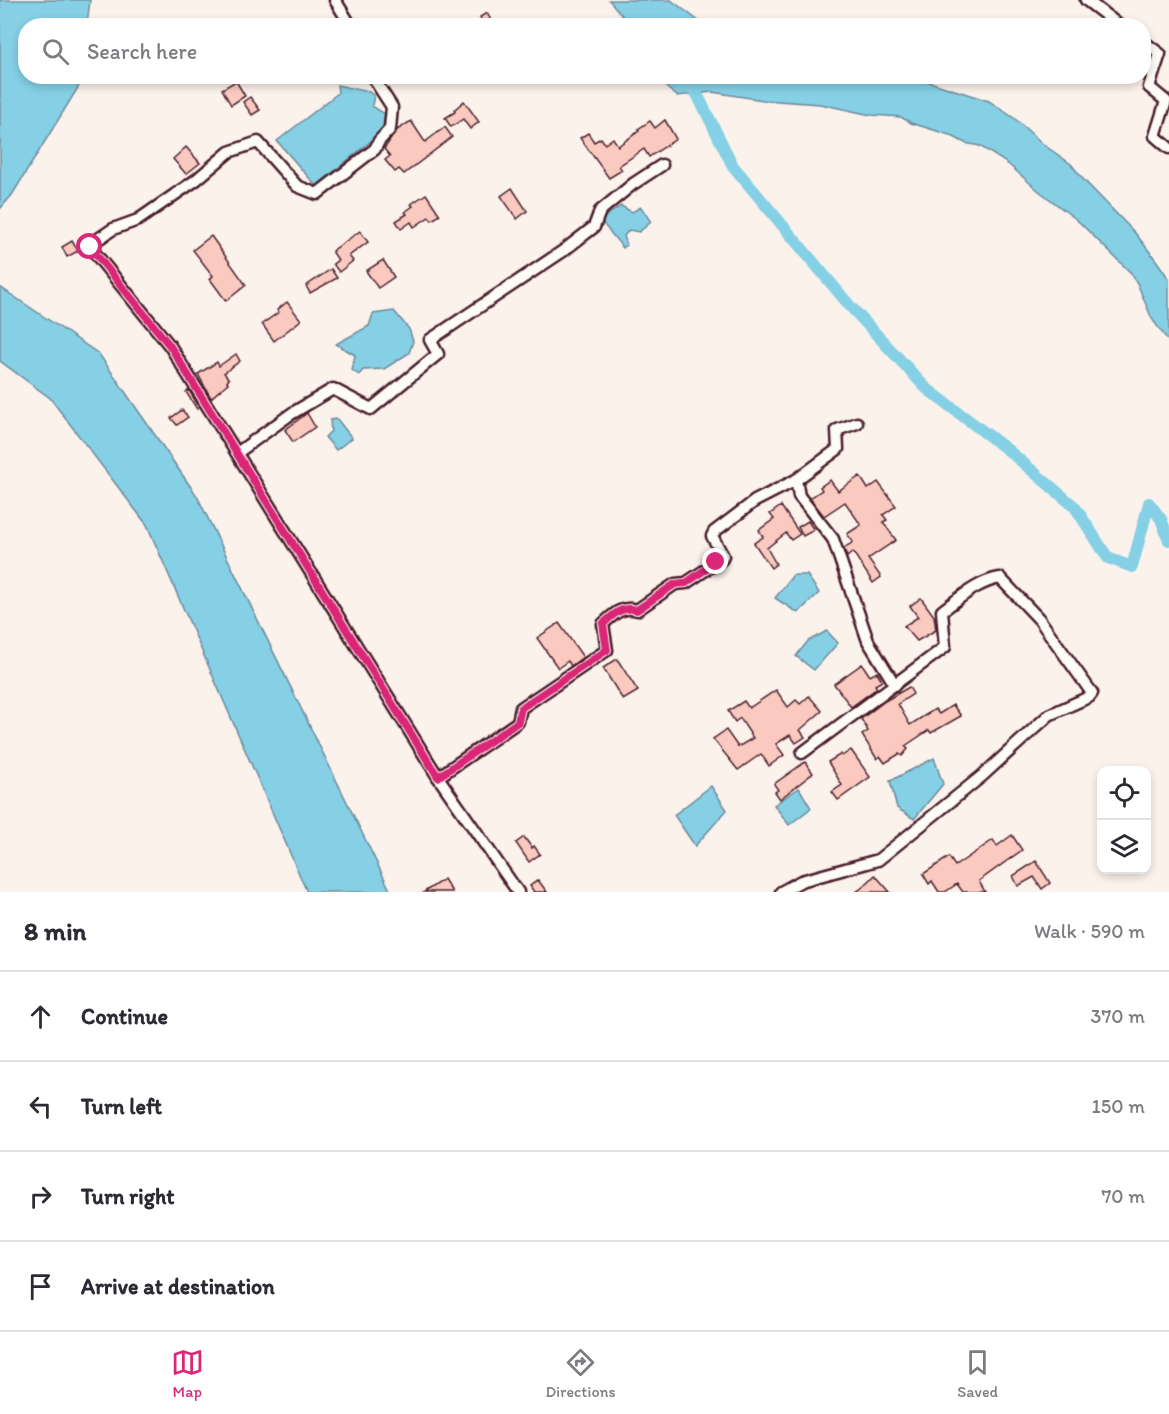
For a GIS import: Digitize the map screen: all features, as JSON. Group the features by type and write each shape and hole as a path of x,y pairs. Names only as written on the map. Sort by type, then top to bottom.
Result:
{"street":[{"path":"335,0 346,18"},
{"path":"1086,0 1110,18"},
{"path":"1151,48 1160,54 1151,81"},
{"path":"377,84 392,107 390,129 375,149 317,194 297,186 258,142 229,152 196,180 138,220 113,229 90,247 170,346 438,777 518,892"},
{"path":"1150,84 1149,87 1166,101 1155,136 1169,148"},
{"path":"237,453 291,414 333,389 371,409 438,354 430,340 571,245 594,227 600,211 633,184 662,165"},
{"path":"438,777 518,722 521,708 607,650 603,624 618,611 629,607 637,610 675,584 686,583 722,560 723,556 711,536 714,532 755,501 796,480 838,449 837,430 857,423"},
{"path":"796,480 799,496 833,539 868,641 895,684"},
{"path":"781,892 801,881 878,860 982,776 1049,715 1089,697 1092,693 1039,619 1000,578 978,585 942,611 945,647 802,753"}],"water":[{"path":"0,0 90,0 88,18 18,18 18,84 79,84 12,195 0,209"},
{"path":"609,0 671,0 695,18 624,18"},
{"path":"665,84 936,84 989,101 1071,164 1136,234 1156,260 1169,279 1169,342 1152,319 1131,273 1077,220 1008,164 980,146 965,143 901,117 871,115 820,104 763,100 712,92 677,96"},
{"path":"337,85 369,92 374,96 372,106 385,114 382,132 316,186 277,141 338,93"},
{"path":"621,206 632,212 641,207 651,222 639,232 629,230 624,236 627,245 623,248 600,220"},
{"path":"0,287 99,354 197,496 391,892 307,892 147,525 50,398 0,361"},
{"path":"394,311 409,329 413,341 409,353 384,369 363,370 359,375 352,370 355,355 336,344 369,326 373,314"},
{"path":"337,419 352,438 336,450 325,437 331,431 330,420"},
{"path":"793,575 807,575 819,593 798,613 775,598"},
{"path":"827,631 838,643 814,670 796,656 808,641"},
{"path":"934,758 943,784 914,819 897,808 890,781"},
{"path":"711,786 727,810 695,846 674,815"},
{"path":"799,788 811,808 789,825 774,805"}],"building":[{"path":"487,13 490,18 480,18"},
{"path":"231,84 238,84 245,96 231,105 222,89"},
{"path":"250,97 260,110 252,115 243,102"},
{"path":"464,101 479,122 470,129 463,119 451,127 445,118 455,112 454,110"},
{"path":"665,120 676,139 649,157 644,149 619,166 622,170 609,178 580,138 588,133 594,142 601,138 605,144 613,138 618,146 650,121 655,128"},
{"path":"411,121 425,142 445,127 452,137 404,174 399,169 395,172 385,160 390,156 384,149 397,130"},
{"path":"186,147 200,163 186,174 173,159"},
{"path":"512,188 527,211 517,219 501,196"},
{"path":"426,194 440,215 432,220 429,217 414,227 411,222 401,229 396,221 407,214 405,212 413,206 411,204"},
{"path":"360,231 368,242 349,256 353,261 339,272 333,264 338,260 332,251"},
{"path":"211,236 246,285 226,301 210,279 213,276 193,250"},
{"path":"72,241 78,251 67,257 62,247"},
{"path":"383,260 394,277 378,288 366,271"},
{"path":"331,269 337,278 310,293 306,286"},
{"path":"287,302 301,320 274,341 262,324 279,312 277,310"},
{"path":"236,354 240,361 224,373 229,379 228,383 211,398 198,374 217,362 219,366"},
{"path":"189,390 199,407 197,409 186,392"},
{"path":"182,410 188,417 177,425 171,418"},
{"path":"307,413 315,427 293,442 285,430"},
{"path":"860,476 868,489 878,482 896,506 883,515 887,520 883,522 896,540 868,559 881,577 873,583 853,552 847,557 844,548 853,542 847,534 861,525 845,502 824,516 810,498 822,490 820,487 830,480 838,491"},
{"path":"781,506 800,534 791,540 786,533 767,548 776,564 771,568 754,543 763,537 759,530 774,519 770,514"},
{"path":"808,521 814,530 803,536 798,527"},
{"path":"921,598 934,616 936,630 917,641 904,626 918,617 910,606"},
{"path":"559,623 583,657 571,666 568,661 558,668 537,638"},
{"path":"617,659 638,691 623,700 603,668"},
{"path":"862,664 870,676 877,672 882,681 875,685 877,688 851,707 834,684"},
{"path":"909,687 913,694 898,704 910,725 935,709 939,714 953,705 961,716 931,733 929,730 905,746 908,749 902,756 899,754 885,763 880,756 877,759 862,735 868,731 861,719"},
{"path":"776,690 788,707 796,700 800,704 809,696 822,711 800,730 805,737 796,743 790,735 776,744 784,755 769,766 761,754 738,770 713,739 726,730 738,747 753,738 740,718 735,722 728,711 744,701 749,708"},
{"path":"851,750 870,777 838,800 832,792 842,785 828,762"},
{"path":"805,762 813,773 780,799 775,792 778,790 774,784"},
{"path":"1012,835 1022,850 979,881 985,892 963,892 957,884 945,892 939,892 932,881 929,884 923,874 949,857 955,866 993,840 997,846"},
{"path":"524,837 540,854 529,862 516,843"},
{"path":"1036,861 1050,883 1042,889 1034,877 1018,886 1013,876"},
{"path":"875,875 890,892 856,892 863,887"},
{"path":"444,879 452,892 424,892"},
{"path":"538,880 547,892 534,892 530,886"}],"waterway":[{"path":"692,84 733,166 850,306 926,388 1009,451 1075,507 1108,558 1132,567 1149,503 1161,519 1169,540"}],"route":[{"path":"90,247 170,346 438,777 518,722 521,708 607,650 603,624 618,611 629,607 637,610 675,584 686,583 716,562"}]}
